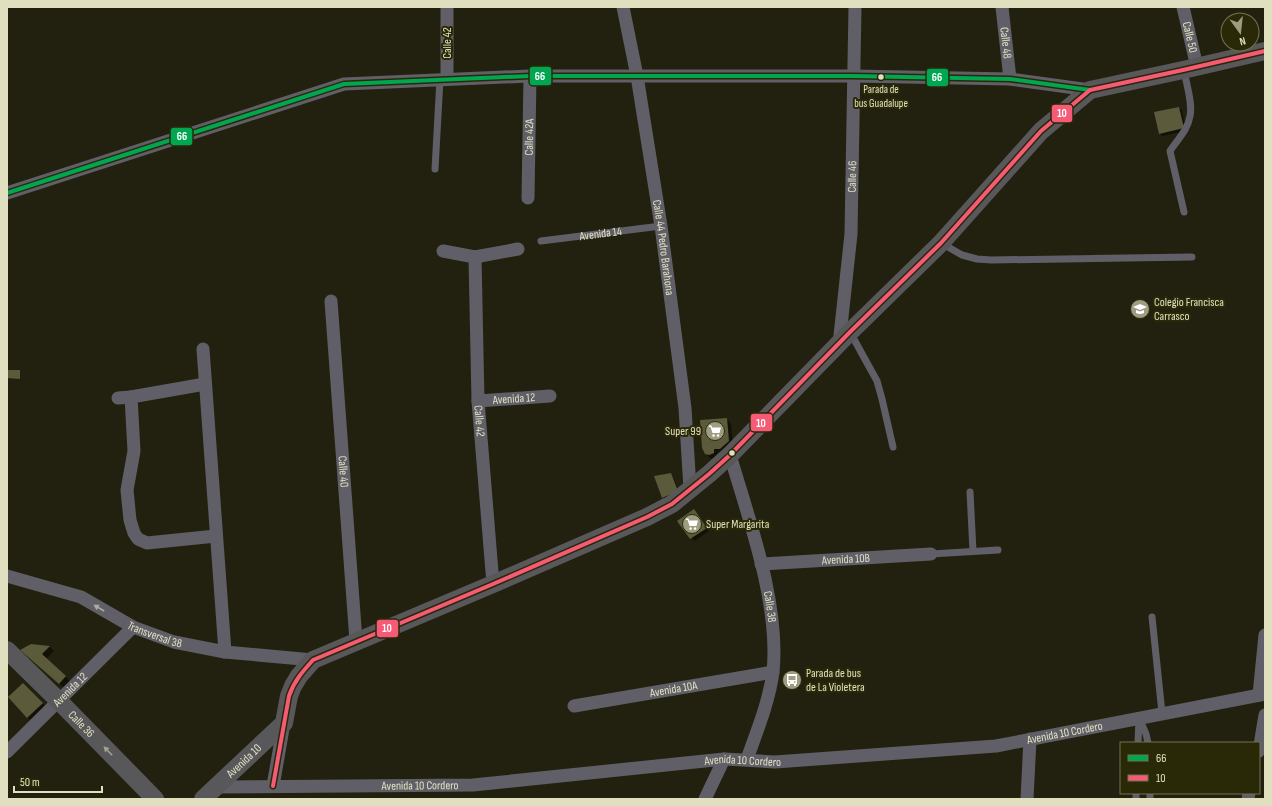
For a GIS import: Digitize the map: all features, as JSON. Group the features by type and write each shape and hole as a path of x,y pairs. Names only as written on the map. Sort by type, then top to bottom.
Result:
{"street":[{"name":"Calle 42","path":"444,79 447,7"},
{"name":"Calle 44 Pedro Barahona","path":"623,7 637,76 661,226 685,408 690,489"},
{"name":"Calle 46","path":"845,339 851,234 855,7"},
{"name":"Calle 48","path":"1002,7 1010,79"},
{"name":"Calle 50","path":"1183,7 1190,69"},
{"path":"7,193 344,84 530,76 853,76 1010,79 1090,90 1190,69 1265,51"},
{"name":"Calle 42A","path":"528,198 530,76"},
{"path":"273,786 289,696 299,676 313,660 493,584 647,517 672,504 730,455 941,243 1041,131 1090,90"},
{"path":"443,251 475,257 518,249"},
{"name":"Calle 42","path":"475,257 478,401 493,584"},
{"name":"Calle 40","path":"331,301 356,641"},
{"path":"203,349 225,652"},
{"path":"206,384 125,397 134,451 127,490 130,520 134,533 138,539 147,543 216,536"},
{"name":"Avenida 12","path":"478,401 550,396"},
{"name":"Calle 38","path":"730,455 761,564 771,611 773,634 773,672 763,715 747,759"},
{"name":"Avenida 10B","path":"761,564 931,554"},
{"name":"Transversal 38","path":"7,576 81,597 133,627 174,642 225,652 313,660"},
{"name":"Avenida 12","path":"7,752 133,627"},
{"path":"1262,694 1265,635"},
{"name":"Calle 36","path":"7,650 155,799"},
{"name":"Avenida 10A","path":"574,706 773,672"},
{"name":"Avenida 10 Cordero","path":"210,793 273,786 377,792 473,785 724,759 747,759 775,762 996,746 1262,694"},
{"path":"1260,745 1265,715"},
{"name":"Avenida 10","path":"210,793 284,723"},
{"path":"1027,799 1030,739"},
{"path":"705,799 724,759"}],"lane":[{"path":"1184,212 1170,151 1181,137 1190,117 1190,69"},
{"name":"Calle 42","path":"435,169 444,79"},
{"name":"Avenida 14","path":"541,241 661,226"},
{"path":"941,243 962,255 977,259 991,260 1192,257"},
{"path":"845,339 877,381 893,447"},
{"path":"970,492 973,551"},
{"path":"931,554 998,550"},
{"path":"1152,617 1162,713"},
{"path":"1138,742 1139,718"},
{"path":"1139,718 1148,742"}],"building":[{"path":"1179,107 1184,128 1159,134 1154,112"},
{"path":"7,370 20,370 20,379 7,378"},
{"name":"Super 99","path":"727,418 729,441 720,449 714,449 714,453 709,455 705,454 702,448 700,420"},
{"path":"671,473 678,491 662,498 654,476"},
{"name":"Super Margarita","path":"694,509 707,528 690,539 677,521"},
{"path":"31,644 50,646 42,654 66,676 59,684 20,650"},
{"path":"23,683 43,703 27,718 8,697"}],"transit line":[{"name":"10","path":"273,786 289,696 296,681 313,660 493,584 647,517 672,504 730,455 850,332 941,243 1041,131 1090,90 1265,51"},
{"name":"66","path":"7,193 344,84 530,76 853,76 1010,79 1090,90"}],"place":[{"name":"Parada de bus Guadalupe","path":"881,77"},
{"name":"Colegio Francisca Carrasco","path":"1140,309"},
{"name":"Super 99","path":"715,431"},
{"name":"Super Margarita","path":"692,524"},
{"name":"Parada de bus de La Violetera","path":"792,680"}]}
